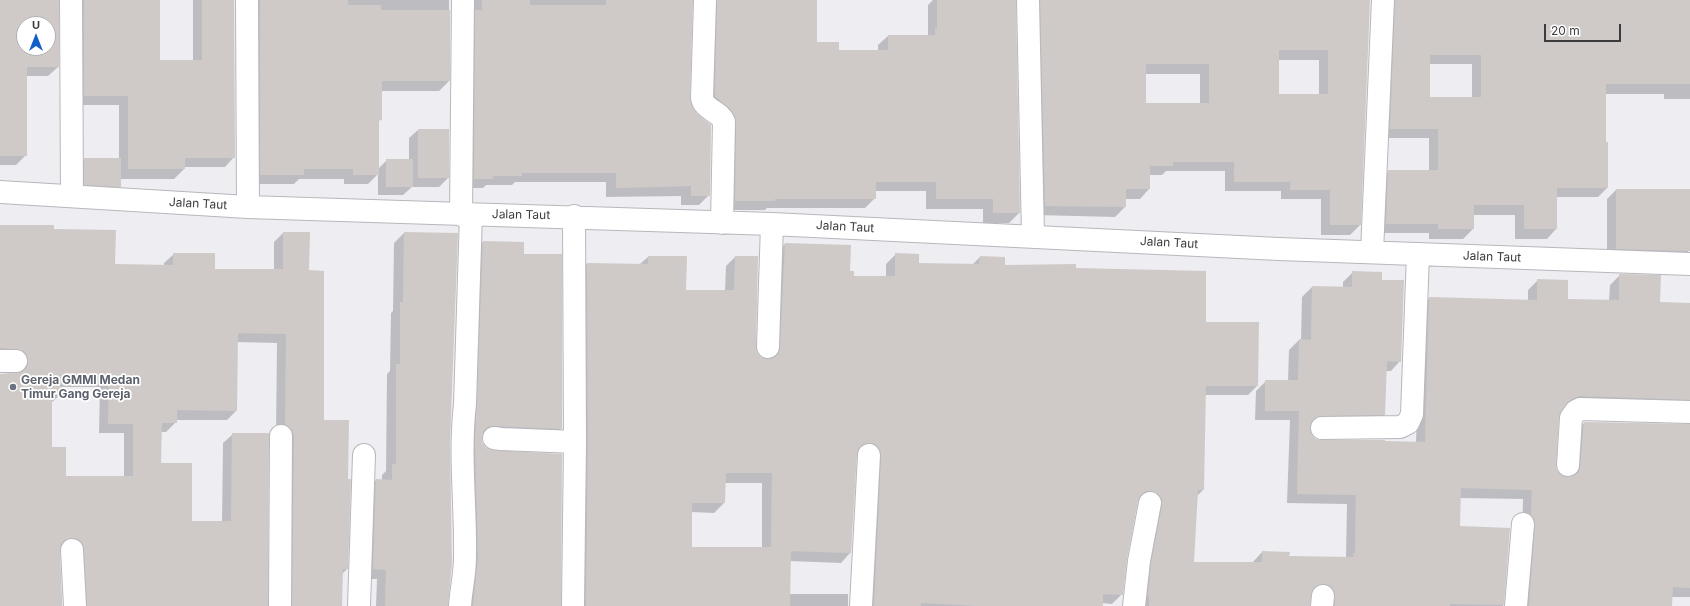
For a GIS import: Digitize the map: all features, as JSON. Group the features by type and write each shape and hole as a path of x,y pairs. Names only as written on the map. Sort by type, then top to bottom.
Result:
{"street":[{"path":"71,0 72,196"},
{"path":"247,0 248,207"},
{"path":"460,606 464,580 465,558 462,434 465,404 466,214 463,0"},
{"path":"1028,0 1033,236"},
{"path":"1372,252 1382,0"},
{"path":"705,1 702,98 705,105 721,115 724,122 722,223"},
{"name":"Jalan Taut","path":"0,192 248,207 574,216 1418,254 1690,264"},
{"path":"573,606 575,442 574,216"},
{"path":"768,347 772,224"},
{"path":"1322,428 1400,427 1408,423 1412,414 1418,254"},
{"path":"1568,465 1571,418 1576,411 1580,409 1690,412"},
{"path":"280,606 281,436"},
{"path":"494,438 575,442"},
{"path":"360,606 364,455"},
{"path":"861,606 868,456"},
{"path":"1134,606 1140,554 1150,503"},
{"path":"1516,606 1523,524"},
{"path":"72,550 75,606"}],"building":[{"path":"0,0 59,0 59,67 27,67 27,156 0,156"},
{"path":"84,0 160,0 160,60 202,60 202,0 234,0 235,158 185,158 185,169 128,169 128,96 84,96"},
{"path":"260,0 348,0 348,5 381,5 381,10 450,10 450,81 382,81 382,120 379,120 379,175 353,175 353,169 304,169 304,175 260,175"},
{"path":"482,0 530,0 530,5 606,5 606,0 693,0 690,98 696,113 711,125 710,196 691,196 691,186 616,188 616,173 522,173 522,176 493,176 493,179 474,179 475,10 482,10"},
{"path":"717,0 817,0 817,42 839,42 839,50 888,50 888,35 935,35 935,28 937,28 937,0 1016,0 1020,213 993,213 993,199 936,199 936,182 876,182 876,199 775,199 775,201 735,201 736,122 731,110 715,96"},
{"path":"1040,0 1370,0 1361,225 1330,225 1330,190 1290,190 1290,182 1234,182 1234,162 1173,162 1173,166 1150,166 1150,189 1126,189 1126,207 1045,206","holes":["1279,50 1328,50 1328,94 1279,94","1146,64 1209,64 1209,103 1146,103"]},
{"path":"1395,0 1690,0 1690,84 1606,84 1608,188 1557,188 1557,229 1524,229 1524,205 1474,205 1474,229 1438,229 1438,224 1386,224 1388,170 1438,170 1438,129 1390,129","holes":["1430,55 1481,55 1481,97 1430,97"]},
{"path":"418,129 449,129 449,178 418,178"},
{"path":"84,158 121,158 121,187 84,185"},
{"path":"386,159 413,159 413,187 386,187"},
{"path":"1616,189 1690,189 1690,251 1616,249"},
{"path":"0,225 54,225 54,229 116,230 115,264 173,265 173,253 215,253 215,269 283,269 283,232 310,232 309,270 324,271 324,420 349,420 348,479 351,479 348,569 343,569 342,606 292,606 294,436 292,430 285,425 286,334 238,333 237,411 177,410 177,423 162,423 161,463 192,463 192,521 231,521 232,433 269,433 268,606 87,606 84,549 82,543 78,539 72,538 65,540 61,544 60,550 62,606 0,606 0,374 22,372 27,368 28,361 27,355 22,350 0,348","holes":["61,378 109,378 108,424 133,424 133,476 66,476 66,447 52,447 52,395 61,395"]},
{"path":"404,232 458,233 450,442 452,563 448,606 385,606 386,570 373,569 376,479 392,480 392,464 396,464 396,364 400,364 400,302 403,302"},
{"path":"483,241 524,242 524,254 562,254 562,429 490,426 484,430 482,437 482,442 486,448 492,450 562,454 561,606 473,606 478,557 475,442"},
{"path":"785,243 851,245 850,271 854,271 854,276 895,276 895,253 919,254 919,263 979,264 980,256 1005,257 1005,265 1076,264 1076,268 1206,271 1206,322 1259,322 1258,386 1206,386 1204,490 1198,490 1194,562 1262,562 1262,551 1290,552 1289,556 1353,557 1353,553 1355,553 1356,495 1297,494 1299,411 1265,411 1265,380 1298,380 1299,339 1311,340 1312,286 1352,287 1352,271 1382,272 1382,280 1404,280 1401,362 1387,361 1385,415 1321,416 1315,418 1311,422 1310,429 1312,435 1316,439 1322,440 1385,440 1425,442 1429,297 1537,300 1537,279 1568,280 1568,299 1619,300 1619,274 1661,275 1660,302 1690,303 1690,400 1580,396 1574,398 1566,404 1559,417 1556,465 1557,470 1561,475 1567,477 1573,476 1579,472 1584,422 1690,424 1690,588 1673,587 1672,606 1529,606 1535,525 1534,519 1531,515 1532,490 1461,488 1460,526 1510,528 1504,605 1450,604 1450,606 1335,606 1334,591 1330,586 1324,584 1318,585 1313,589 1310,606 1149,606 1148,596 1151,563 1162,499 1158,494 1152,491 1146,491 1141,495 1138,501 1127,559 1123,595 1103,594 1103,606 977,606 921,603 921,606 874,606 881,456 880,450 876,445 869,443 863,444 859,448 857,454 851,553 791,551 790,606 586,606 588,442 587,263 648,264 648,256 687,256 686,290 734,290 735,256 758,256 757,353 761,357 768,359 774,358 778,354 780,347","holes":["726,473 772,473 771,547 692,547 692,503 725,503"]}],"place":[{"name":"Gereja GMMI Medan Timur Gang Gereja","path":"13,387"}]}
